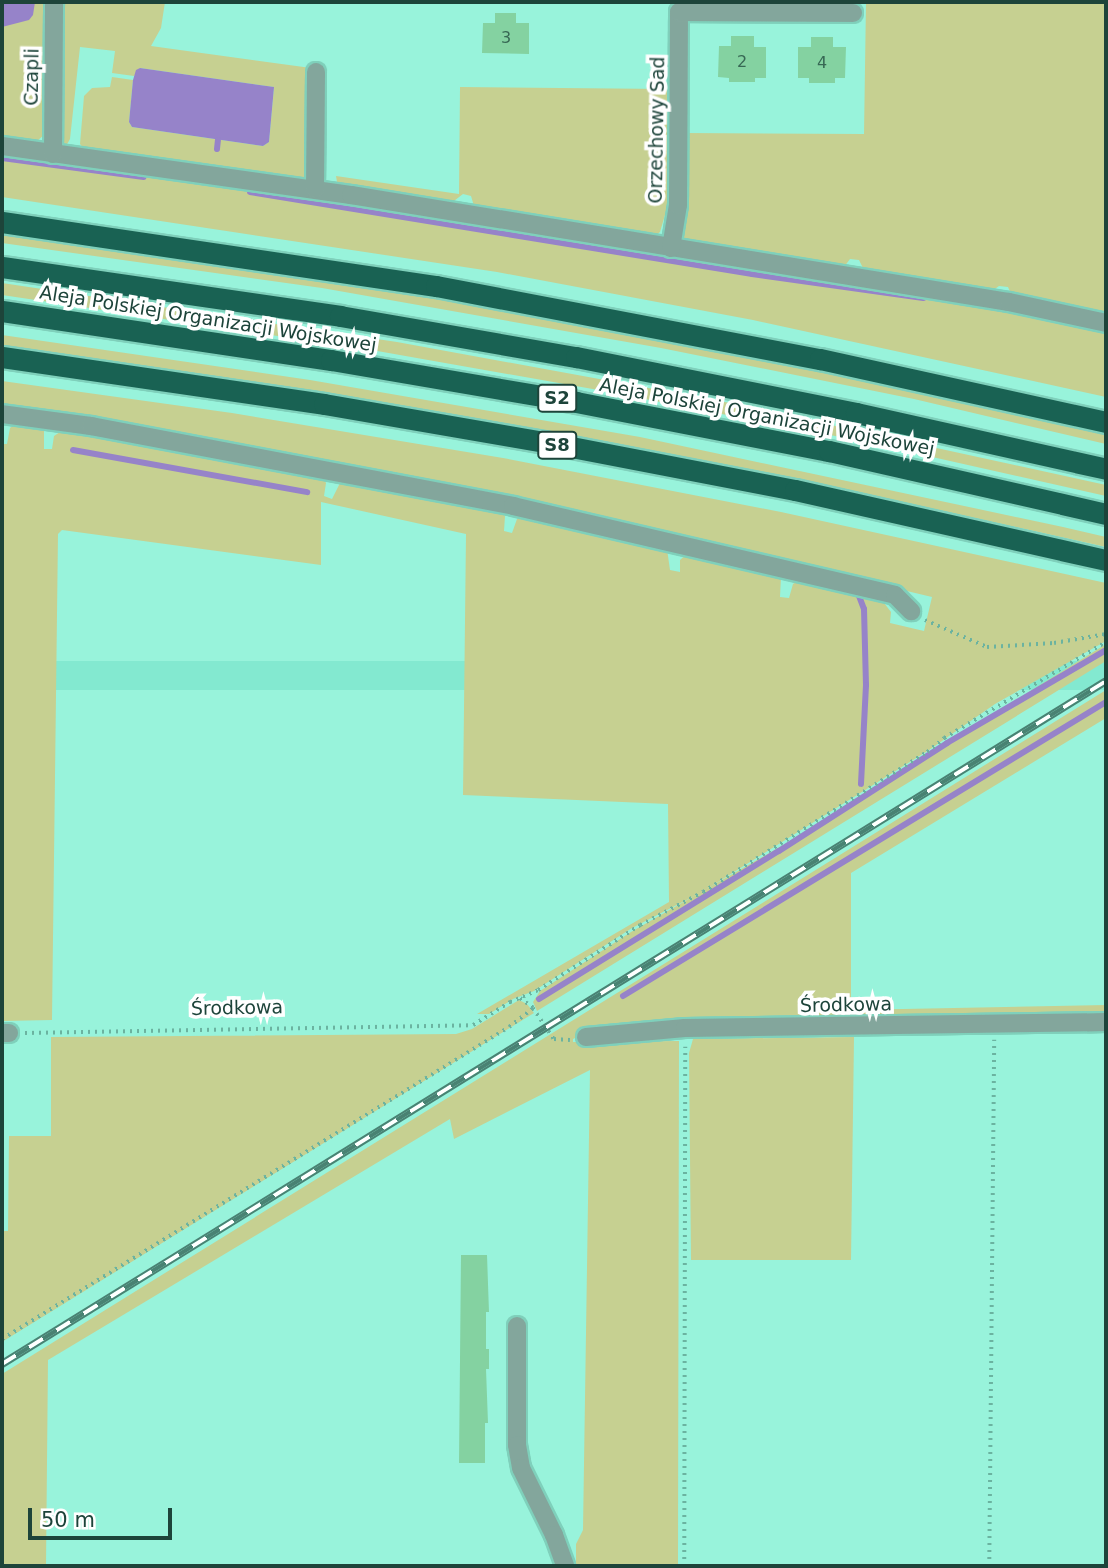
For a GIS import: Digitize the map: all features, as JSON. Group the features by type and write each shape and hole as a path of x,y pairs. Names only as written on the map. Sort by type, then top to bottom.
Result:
{"highway":[{"path":"2,222 461,291 820,359 1106,422"},
{"name":"Aleja Polskiej Organizacji Wojskowej","path":"2,267 340,316 576,357 856,412 1106,469"},
{"name":"Aleja Polskiej Organizacji Wojskowej","path":"2,311 331,360 603,407 868,460 1106,514"},
{"name":"S8","path":"2,357 312,402 587,450 884,509 1106,560"}],"street":[{"name":"Czapli","path":"53,153 54,2"},
{"name":"Orzechowy Sad","path":"671,248 678,205 679,12 853,13"},
{"path":"315,189 316,72"},
{"path":"2,146 315,189 1009,302 1106,323"},
{"path":"2,414 132,434 513,506 895,595 911,611"},
{"name":"Środkowa","path":"586,1038 685,1028 1106,1023"},
{"path":"517,1326 517,1445 522,1468 554,1535 565,1566"}],"path":[{"path":"911,611 928,622 988,647 1054,643 1106,634"},
{"path":"519,998 538,990 629,932 704,892 927,752 944,738 1106,642"},
{"path":"2,1339 509,1027 532,1006 538,990"},
{"path":"519,998 532,1006 550,1034"},
{"name":"Środkowa","path":"5,1033 473,1025 519,998"},
{"path":"989,1566 994,1024"},
{"path":"684,1566 685,1028"}],"shaded area":[{"path":"2,2 47,2 46,133 35,143 2,138"},
{"path":"2,2 35,2 33,15 29,20 2,27"},
{"path":"64,2 165,2 161,28 151,46 311,68 306,179 84,149 80,144 84,96 92,88 110,87 112,77 133,80 129,122 132,127 263,146 269,142 274,87 140,68 134,76 112,73 115,51 80,47 70,139 66,146 62,139"},
{"path":"866,2 1106,2 1106,315 1011,294 1008,287 999,286 992,291 864,270 859,260 850,259 844,267 690,245 684,239 684,133 864,134"},
{"path":"140,68 274,87 269,142 263,146 132,127 129,122 133,80 136,70"},
{"path":"460,87 667,89 667,208 660,232 655,236 474,206 471,196 463,194 450,204 337,182 336,176 459,194"},
{"path":"2,153 375,205 676,257 924,295 1106,330 1106,397 753,320 497,272 2,197"},
{"path":"2,233 379,288 621,331 1106,433 1106,444 914,399 661,348 322,288 2,243"},
{"path":"2,283 397,342 730,403 1106,485 1106,496 861,441 604,391 366,349 2,295"},
{"path":"2,335 310,380 640,437 1106,537 1106,547 831,486 603,441 357,398 2,346"},
{"path":"2,381 232,413 503,458 781,512 1106,583 1106,641 995,704 929,750 702,892 632,928 534,991 513,999 489,1014 477,1014 669,902 668,804 463,795 466,534 321,502 321,565 62,530 58,534 52,1020 2,1021 2,444 7,444 10,428 16,423 44,430 44,449 52,449 54,436 63,430 323,477 326,483 324,496 332,499 341,481 500,511 505,516 504,531 512,533 517,519 525,516 667,549 670,570 680,572 680,560 687,554 781,577 780,597 789,598 793,584 800,580 881,599 891,612 890,623 924,631 932,597 643,528 2,407"},
{"path":"1106,644 1106,661 537,1011 533,1002 540,991 631,932 785,844"},
{"path":"2,661 1106,661 1106,690 2,690"},
{"path":"1106,690 1106,718 851,873 851,1010 1106,1005 1106,1017 586,1033 573,1039 573,1042 679,1041 678,1566 576,1566 576,1544 583,1530 590,1070 454,1139 450,1119 48,1360 46,1566 2,1566 2,1374"},
{"path":"519,1000 527,1004 534,1013 2,1342 2,1231 8,1231 9,1136 51,1136 51,1037 456,1034 472,1029"},
{"path":"854,1037 851,1260 691,1260 689,1053 693,1039"}],"building":[{"path":"495,13 516,13 516,23 529,23 529,54 482,53 483,23 495,23"},
{"path":"731,36 754,36 754,47 766,47 766,78 755,78 755,82 729,82 729,78 718,77 719,46 731,46"},
{"path":"811,37 833,37 833,47 846,47 845,78 835,78 835,83 809,83 809,78 798,78 798,47 811,47"},
{"path":"461,1255 487,1255 489,1312 486,1312 486,1349 489,1349 489,1369 486,1369 488,1423 485,1423 485,1463 459,1463"}],"waterway":[{"path":"217,149 218,140"},
{"path":"2,158 144,177"},
{"path":"250,192 752,274 923,298"},
{"path":"73,450 307,492"},
{"path":"859,596 864,609 866,685 861,784"},
{"path":"539,999 779,851 947,743 1106,650"},
{"path":"623,996 1106,702"}],"railway":[{"path":"2,1364 1106,681"}]}
